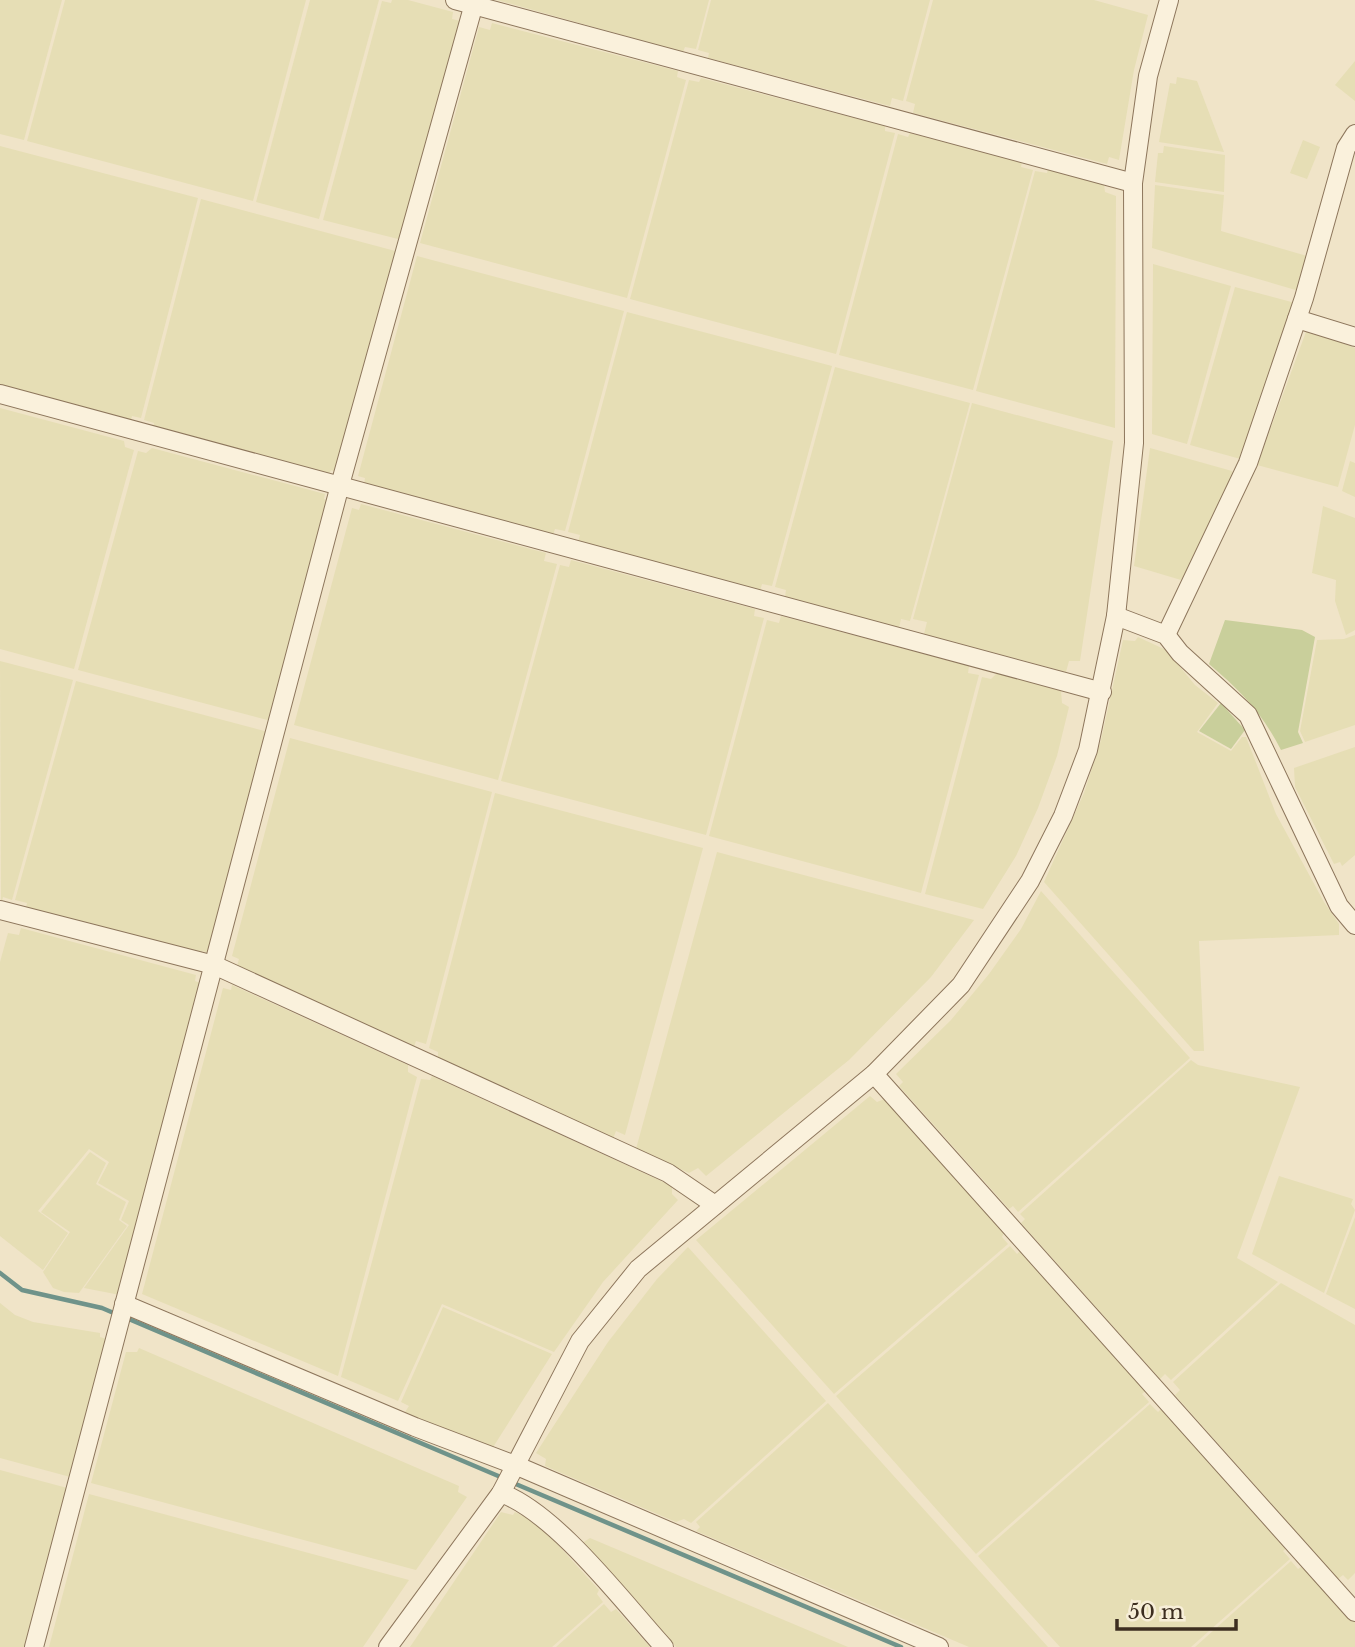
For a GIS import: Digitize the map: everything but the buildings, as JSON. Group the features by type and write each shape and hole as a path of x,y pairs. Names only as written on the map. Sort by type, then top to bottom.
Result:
{"street":[{"path":"455,0 475,2 1133,183"},
{"path":"388,1647 508,1479 580,1341 638,1269 874,1074 961,985 1030,881 1063,816 1088,750 1116,616 1134,443 1133,183 1149,76 1169,0"},
{"path":"34,1647 341,485 475,2"},
{"path":"1166,635 1248,463 1297,319 1346,148 1355,134"},
{"path":"1297,319 1355,337"},
{"path":"0,394 1102,692"},
{"path":"1116,616 1166,635 1180,653 1248,715 1333,895 1355,925"},
{"path":"0,910 214,965 668,1173 715,1205"},
{"path":"874,1074 1352,1601"},
{"path":"122,1313 415,1427 508,1479 939,1647"},
{"path":"508,1479 520,1500 566,1540 664,1647"}],"shaded area":[{"path":"0,0 62,0 24,140 0,134"},
{"path":"65,0 306,0 253,201 27,141"},
{"path":"310,0 379,0 319,219 256,202"},
{"path":"392,0 408,0 453,12 452,19 461,21 402,240 323,220 382,1 391,3"},
{"path":"497,0 709,0 696,49 685,47 683,52"},
{"path":"711,0 930,0 903,101 892,98 890,106 708,58 709,53 698,50"},
{"path":"933,0 1094,0 1148,15 1134,70 1119,160 1109,157 1107,164 913,113 915,104 906,101"},
{"path":"492,23 678,71 677,77 686,80 627,298 420,243 479,27 490,30"},
{"path":"1355,61 1355,101 1335,85"},
{"path":"1177,77 1197,81 1224,152 1159,142 1170,83 1176,84"},
{"path":"701,78 885,126 885,131 895,133 836,354 630,299 689,80 699,82"},
{"path":"910,133 1022,162 1021,167 1033,170 973,390 839,355 898,134 908,137"},
{"path":"1303,140 1320,147 1307,179 1290,173"},
{"path":"0,146 198,198 141,418 132,416 131,421 0,386"},
{"path":"1164,146 1225,155 1224,192 1155,182 1158,153 1163,153"},
{"path":"1048,169 1104,184 1105,192 1116,196 1115,428 976,391 1035,171 1047,173"},
{"path":"1155,185 1224,195 1221,231 1307,256 1299,291 1152,248"},
{"path":"201,199 399,252 339,473 331,470 329,474 153,427 154,423 144,420"},
{"path":"417,256 624,311 565,531 555,529 553,535 364,485 365,478 358,476"},
{"path":"1153,264 1231,286 1187,444 1152,434"},
{"path":"1235,287 1299,304 1244,460 1190,445"},
{"path":"627,312 832,366 772,586 762,584 760,591 578,542 580,535 568,532"},
{"path":"1307,329 1355,348 1355,425 1338,487 1257,465"},
{"path":"835,367 970,403 910,621 901,619 899,628 785,597 786,590 775,587"},
{"path":"972,403 1113,441 1080,661 1069,661 1066,672 924,634 927,622 913,619"},
{"path":"0,408 124,441 125,447 134,450 74,669 0,649"},
{"path":"152,448 325,494 324,499 333,502 275,722 78,670 138,451 146,453"},
{"path":"1150,448 1232,471 1236,481 1181,580 1134,566"},
{"path":"1350,461 1355,463 1355,497 1342,491"},
{"path":"361,504 546,553 544,561 557,564 498,780 294,725 352,508 359,510"},
{"path":"1323,506 1355,518 1355,630 1346,635 1335,601 1336,580 1312,573"},
{"path":"571,560 755,609 754,616 764,618 706,835 501,781 560,565 569,567"},
{"path":"781,616 969,666 968,673 979,675 921,893 709,836 767,620 779,623"},
{"path":"1355,635 1355,725 1305,742 1300,731 1317,640 1344,639"},
{"path":"1138,637 1166,650 1195,685 1218,703 1197,732 1231,751 1242,737 1246,737 1276,814 1339,924 1339,935 1199,941 1204,1051 1194,1051 1044,882 1084,793 1101,740 1123,640 1135,641"},
{"path":"0,661 73,680 12,900 3,897 1,905"},
{"path":"997,673 1061,691 1062,703 1069,707 1057,756 1038,808 1016,856 983,909 925,894 982,677 991,679"},
{"path":"76,681 272,733 212,954 202,951 200,958 25,912 27,903 15,900"},
{"path":"290,738 492,792 426,1044 416,1041 414,1047 237,966 239,959 232,956"},
{"path":"1355,747 1355,855 1342,866 1340,862 1334,864 1295,787 1294,768"},
{"path":"495,793 703,848 625,1135 616,1131 613,1139 438,1058 438,1052 429,1048"},
{"path":"717,852 974,920 931,977 849,1060 706,1176 698,1168 689,1173 636,1149"},
{"path":"1041,891 1190,1058 1018,1212 1013,1206 1009,1209 899,1086 903,1082 896,1074 951,1020 989,974 1021,929"},
{"path":"21,928 196,975 195,981 203,984 120,1295 84,1288 129,1225 121,1220 129,1201 98,1183 109,1162 89,1149 38,1211 68,1233 43,1270 0,1236 0,962 8,933 19,935"},
{"path":"232,985 408,1065 408,1072 417,1077 338,1376 142,1294 223,988 231,990"},
{"path":"1191,1060 1198,1065 1300,1087 1237,1258 1278,1282 1171,1380 1165,1374 1160,1379 1021,1223 1025,1219 1020,1214"},
{"path":"432,1076 672,1186 672,1194 678,1200 603,1282 554,1352 442,1304 398,1401 341,1377 421,1079 430,1080"},
{"path":"870,1096 877,1102 887,1098 1005,1231 1002,1237 1008,1244 834,1394 696,1240"},
{"path":"90,1152 106,1163 96,1184 126,1202 119,1220 127,1226 79,1293 64,1292 53,1288 43,1272 70,1232 41,1212"},
{"path":"1279,1176 1353,1199 1351,1204 1355,1210 1324,1293 1252,1254"},
{"path":"1355,1217 1355,1309 1326,1294"},
{"path":"1010,1246 1017,1254 1022,1249 1147,1389 1142,1394 1149,1402 976,1554 836,1396"},
{"path":"688,1247 826,1401 691,1523 684,1519 676,1522 545,1466 546,1459 536,1453 608,1342 657,1279"},
{"path":"1281,1283 1355,1325 1355,1573 1348,1580 1343,1575 1338,1579 1175,1395 1180,1390 1173,1382"},
{"path":"0,1303 15,1315 33,1322 100,1333 100,1337 110,1340 74,1478 0,1458"},
{"path":"443,1307 552,1354 490,1452 403,1415 409,1406 401,1402"},
{"path":"139,1348 459,1486 458,1492 467,1497 416,1570 91,1483 126,1352 137,1352"},
{"path":"828,1403 1048,1647 969,1647 696,1531 700,1527 696,1522"},
{"path":"1150,1404 1158,1412 1163,1407 1288,1547 1283,1551 1290,1559 1191,1647 1060,1647 978,1556"},
{"path":"0,1470 71,1489 29,1647 0,1647"},
{"path":"89,1494 409,1580 363,1647 49,1647"},
{"path":"501,1512 513,1515 515,1512 538,1523 599,1590 597,1594 603,1602 552,1647 410,1647"},
{"path":"590,1538 848,1647 676,1647 582,1543"},
{"path":"1291,1561 1298,1569 1304,1565 1355,1622 1355,1647 1195,1647"},
{"path":"604,1604 611,1612 616,1609 650,1647 556,1647"}],"green space":[{"path":"1225,620 1302,630 1315,637 1298,732 1303,743 1281,750 1250,703 1209,664"},
{"path":"1221,703 1245,730 1231,749 1199,731"}],"waterway":[{"path":"0,1273 22,1290 102,1308 116,1314"},
{"path":"124,1317 503,1478"},
{"path":"511,1482 901,1647"}]}
